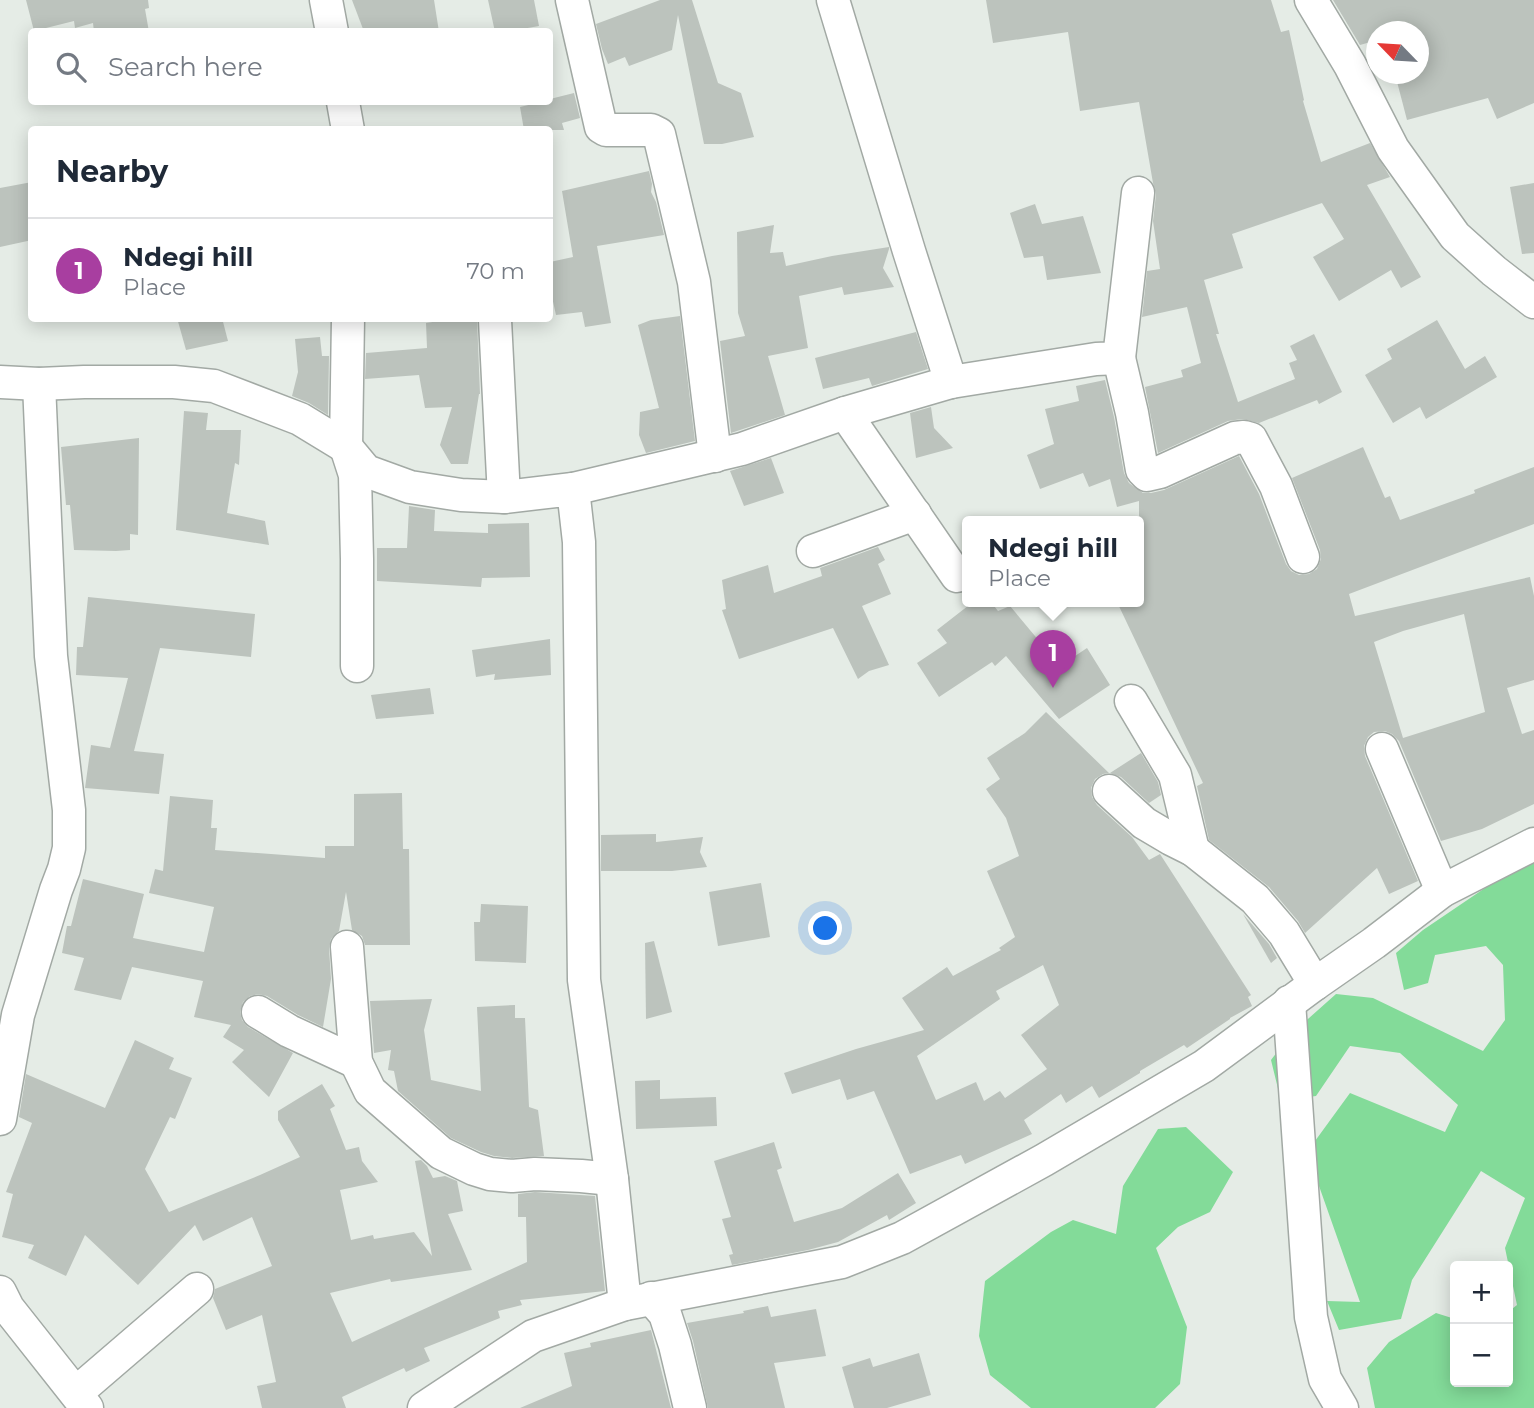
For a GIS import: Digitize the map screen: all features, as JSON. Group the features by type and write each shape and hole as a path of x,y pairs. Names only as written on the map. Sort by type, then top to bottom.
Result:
{"street":[{"path":"326,0 331,28"},
{"path":"572,0 601,127 606,130 650,131 659,134 694,282 715,456"},
{"path":"834,0 951,382"},
{"path":"1311,0 1350,65 1393,149 1455,236 1534,302"},
{"path":"344,105 347,126"},
{"path":"1138,193 1119,358 1142,470 1147,475 1160,472 1235,438 1251,439 1276,486 1303,558"},
{"path":"348,322 346,447 355,475 358,559 357,666"},
{"path":"495,322 505,497"},
{"path":"0,382 174,382 214,386 300,419 346,447 366,471 411,487 461,495 505,497 573,489 715,456 845,413 951,382 1096,359 1119,358"},
{"path":"0,1119 18,1014 69,848 69,810 51,656 38,384"},
{"path":"845,413 957,576"},
{"path":"573,489 579,542 584,980 612,1179 638,1301"},
{"path":"813,551 915,514"},
{"path":"1131,701 1175,775 1193,850"},
{"path":"1382,749 1442,891"},
{"path":"1109,791 1144,823 1193,850 1255,898 1284,933 1315,984"},
{"path":"424,1408 533,1336 638,1301 842,1262 902,1238 1044,1160 1204,1066 1442,891 1534,844"},
{"path":"347,947 356,1062 370,1091 440,1153 490,1174 581,1175 612,1179"},
{"path":"1289,1002 1311,1317 1325,1379 1342,1408"},
{"path":"258,1012 289,1031 356,1062"},
{"path":"3,1304 81,1401 197,1289"},
{"path":"638,1301 665,1314 690,1408"}],"green space":[{"path":"1534,858 1534,1408 1375,1408 1367,1368 1389,1342 1436,1313 1450,1317 1450,1387 1513,1387 1513,1308 1517,1305 1513,1286 1513,1261 1508,1261 1505,1248 1525,1198 1481,1171 1412,1280 1401,1319 1339,1330 1327,1301 1360,1302 1307,1152 1350,1093 1445,1132 1458,1105 1400,1053 1350,1046 1316,1096 1281,1101 1271,1060 1290,1035 1336,994 1373,998 1483,1051 1505,1020 1503,965 1486,946 1435,955 1428,983 1404,990 1396,953 1423,930 1519,865"},
{"path":"1186,1127 1233,1172 1210,1212 1178,1227 1156,1248 1187,1327 1180,1384 1155,1408 1031,1408 990,1375 979,1336 985,1281 1051,1232 1073,1220 1116,1234 1123,1186 1158,1129"}],"building":[{"path":"26,0 148,0 149,8 145,9 148,28 94,28 93,23 75,28 74,21 46,28 33,28"},
{"path":"352,0 434,0 438,28 363,28"},
{"path":"488,0 534,0 539,26 494,28"},
{"path":"660,0 692,0 718,83 741,93 754,137 722,144 704,144 678,15 672,50 629,66 625,57 608,64 596,24"},
{"path":"986,0 1271,0 1281,32 1289,30 1303,101 1321,162 1370,143 1390,177 1367,185 1421,277 1401,288 1391,270 1339,301 1313,257 1344,239 1322,203 1232,234 1243,268 1204,280 1219,334 1216,334 1238,402 1295,379 1289,363 1297,360 1290,346 1314,334 1342,392 1319,404 1317,400 1259,423 1242,419 1228,421 1158,453 1145,387 1183,377 1181,370 1201,363 1187,307 1142,317 1147,271 1160,269 1153,221 1156,194 1139,102 1080,111 1068,32 993,43"},
{"path":"1333,0 1534,0 1534,103 1497,119 1488,98 1407,120 1398,84 1429,84 1429,21 1366,21 1366,43 1360,45"},
{"path":"574,93 580,118 562,123 564,130 553,130 553,126 523,126 520,107 553,105 553,98"},
{"path":"649,171 651,192 664,235 597,246 611,323 585,327 582,312 556,315 553,302 553,261 573,257 562,191"},
{"path":"28,183 28,241 0,247 0,188"},
{"path":"1534,183 1534,253 1522,254 1510,187"},
{"path":"1035,204 1042,224 1083,216 1101,273 1047,280 1043,256 1024,258 1010,213"},
{"path":"774,225 770,253 783,252 786,266 889,247 883,268 894,287 844,295 842,287 799,296 808,348 768,356 785,415 731,433 720,341 745,336 738,313 737,232"},
{"path":"680,316 695,441 646,453 639,435 640,412 659,408 638,325 651,320"},
{"path":"1437,320 1465,369 1485,356 1497,377 1426,419 1420,407 1393,423 1365,375 1392,359 1387,349"},
{"path":"178,322 223,322 228,341 186,350"},
{"path":"477,322 480,394 468,464 451,464 440,445 452,407 425,408 419,375 365,379 366,353 427,348 426,323"},
{"path":"916,332 928,369 872,386 869,378 823,389 815,358"},
{"path":"320,337 322,356 329,356 328,415 292,396 298,372 295,339"},
{"path":"1105,380 1124,473 1129,483 1143,493 1164,490 1239,456 1259,494 1286,564 1291,571 1299,575 1309,574 1317,569 1321,559 1292,478 1363,447 1385,498 1390,496 1400,520 1475,493 1474,490 1534,467 1534,524 1349,594 1355,616 1530,577 1534,596 1534,680 1507,688 1522,734 1534,730 1534,804 1482,829 1441,841 1399,741 1385,731 1374,732 1364,746 1365,756 1418,881 1389,894 1377,868 1305,933 1269,887 1209,840 1197,786 1203,783 1119,607 1144,607 1144,516 1139,516 1139,501 1117,507 1110,479 1089,487 1083,473 1040,489 1027,455 1054,444 1045,409 1079,401 1076,386","holes":["1464,614 1485,712 1403,738 1374,642"]},
{"path":"931,407 934,428 953,448 916,458 910,413"},
{"path":"184,411 208,413 206,430 241,430 239,465 235,463 227,513 265,521 269,545 176,530"},
{"path":"139,438 138,535 130,534 130,550 74,550 70,505 66,505 61,447"},
{"path":"771,458 784,493 744,506 730,471"},
{"path":"409,506 435,510 434,531 488,533 488,524 529,523 530,577 482,578 481,587 377,581 377,548 407,548"},
{"path":"878,547 885,560 878,564 891,594 862,606 889,665 869,671 858,679 833,628 739,659 722,610 726,609 722,580 768,565 774,593 822,576 820,568"},
{"path":"88,597 255,614 251,657 160,648 134,751 164,754 159,794 85,788 91,745 110,748 128,678 76,675 77,647 83,647"},
{"path":"967,607 995,607 998,611 1011,607 1060,666 1087,648 1110,685 1059,719 1006,656 995,666 992,662 939,697 917,663 947,643 937,630"},
{"path":"550,639 551,675 494,680 495,674 476,677 472,650"},
{"path":"430,688 434,714 376,719 371,695"},
{"path":"1046,712 1109,773 1095,779 1091,788 1092,797 1097,805 1132,837 1149,860 1160,854 1251,995 1248,997 1252,1006 1187,1048 1184,1045 1099,1098 1092,1086 1066,1103 1061,1094 1024,1120 1032,1134 965,1164 961,1155 910,1174 874,1091 847,1100 840,1079 792,1094 784,1073 924,1030 902,998 947,967 953,976 1001,950 999,948 1015,937 987,871 1019,856 1006,818 986,789 1000,779 987,758 1025,733","holes":["1043,965 1059,1005 1021,1035 1047,1069 1005,1098 1000,1091 984,1101 976,1082 936,1100 917,1056 1000,999 996,991"]},
{"path":"1141,753 1158,782 1161,795 1149,803 1121,777 1110,773"},
{"path":"402,793 403,849 409,849 410,945 365,945 362,936 352,930 346,892 339,931 331,939 329,948 331,979 323,1027 267,996 250,996 243,1002 240,1012 248,1027 293,1053 269,1097 232,1062 244,1050 223,1037 231,1025 194,1017 203,981 132,967 121,1000 74,990 84,958 62,953 67,926 71,926 83,879 144,894 133,938 204,952 214,907 149,893 155,869 163,871 170,796 213,800 211,828 217,828 215,850 325,858 325,846 354,846 354,794"},
{"path":"656,834 656,842 703,837 700,852 707,867 672,871 601,871 601,835"},
{"path":"761,883 770,937 718,946 709,892"},
{"path":"481,904 528,906 526,963 475,961 474,922 480,922"},
{"path":"1243,914 1269,944 1277,958 1271,963"},
{"path":"654,941 672,1012 646,1019 645,943"},
{"path":"432,999 424,1030 431,1080 481,1091 477,1007 515,1005 515,1018 525,1018 529,1107 538,1110 544,1156 512,1158 481,1152 451,1138 398,1091 394,1071 388,1070 391,1050 374,1053 370,1001"},
{"path":"135,1040 174,1058 169,1069 192,1078 175,1119 170,1117 145,1169 169,1212 300,1157 278,1120 278,1111 322,1084 335,1106 330,1109 346,1150 359,1147 362,1161 378,1182 340,1190 351,1240 373,1235 374,1239 414,1232 432,1256 415,1161 421,1160 433,1178 445,1176 457,1181 463,1211 448,1214 472,1270 391,1282 390,1279 330,1293 352,1342 527,1262 526,1217 518,1217 518,1194 535,1192 595,1196 605,1291 520,1300 522,1305 498,1311 500,1318 424,1348 430,1361 406,1372 404,1368 342,1397 346,1408 262,1408 257,1386 276,1382 262,1315 226,1330 213,1298 215,1289 272,1266 252,1217 203,1241 195,1225 138,1285 85,1235 66,1276 28,1258 34,1245 2,1237 13,1194 6,1192 32,1123 19,1117 26,1074 105,1108"},
{"path":"660,1080 660,1099 716,1097 717,1126 636,1129 635,1081"},
{"path":"774,1142 782,1168 777,1170 794,1222 842,1208 898,1173 916,1203 889,1220 887,1215 838,1242 732,1265 729,1255 733,1254 722,1219 731,1217 714,1161"},
{"path":"768,1306 771,1317 816,1309 826,1356 774,1363 785,1408 708,1408 687,1323"},
{"path":"651,1330 671,1408 520,1408 572,1386 564,1353 591,1347 590,1343"},
{"path":"919,1353 931,1395 887,1408 854,1408 842,1367 870,1358 873,1367"}],"place":[{"name":"Ndegi hill","path":"1053,688"}]}
